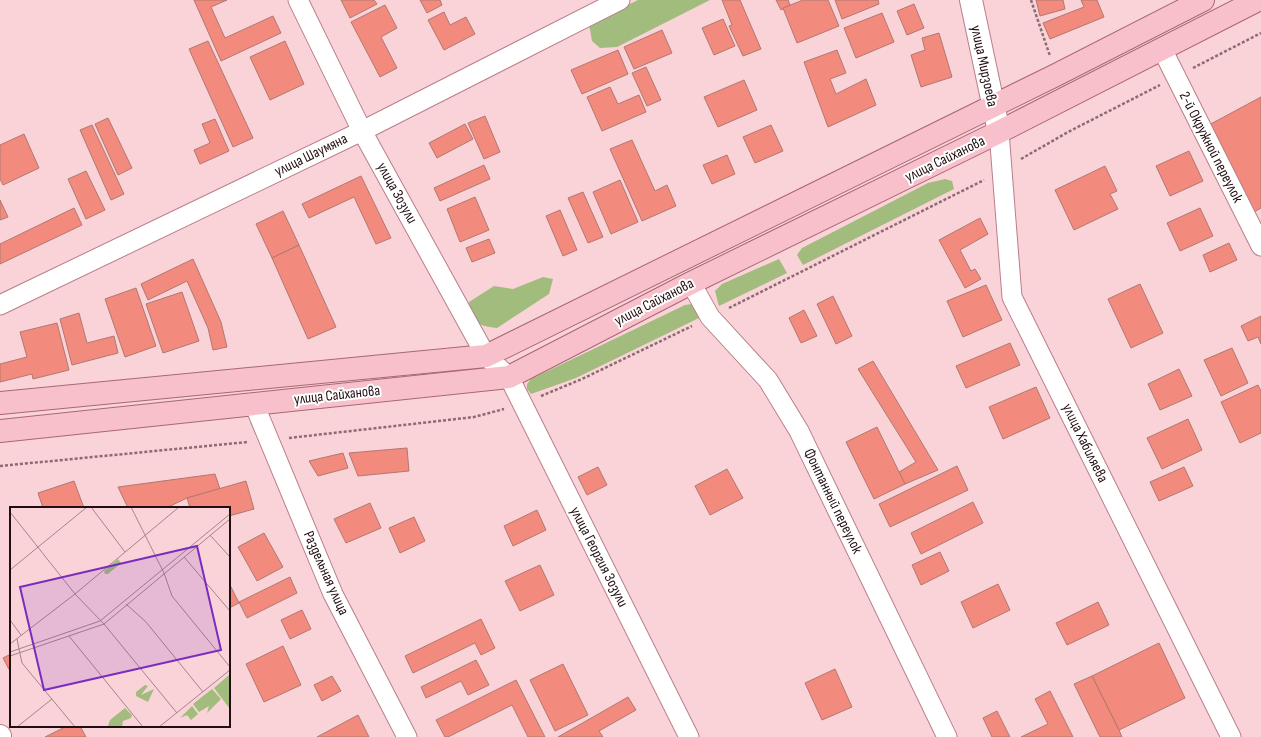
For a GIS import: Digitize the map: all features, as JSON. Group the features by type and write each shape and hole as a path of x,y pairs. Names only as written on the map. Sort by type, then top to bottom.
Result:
{"main road":[{"name":"улица Сайханова","path":"0,404 486,356 1056,75 1203,0"},
{"name":"улица Сайханова","path":"0,431 509,377 691,283 999,132 1258,0"}],"street":[{"name":"улица Зозули","path":"298,0 362,131 486,356 509,377"},
{"name":"улица Шаумяна","path":"0,305 362,131 620,0"},
{"name":"улица Мирзоева","path":"971,0 992,106 999,132"},
{"name":"2-й Окружной переулок","path":"1162,49 1261,246"},
{"name":"улица Хабиляева","path":"999,132 1012,297 1231,737"},
{"name":"Фонтанный переулок","path":"691,283 710,317 768,380 799,431 947,737"},
{"name":"улица Георгия Зозули","path":"509,377 689,737"},
{"name":"Раздельная улица","path":"254,404 333,594 407,737"}],"path":[{"path":"1030,0 1056,75"}],"green space":[{"path":"638,0 710,0 617,47 600,48 592,41 589,24"},
{"path":"945,179 952,181 954,189 803,265 797,255 802,248 928,183"},
{"path":"779,259 787,273 719,306 715,291 722,284"},
{"path":"543,277 553,279 549,294 497,328 484,326 476,322 474,319 469,302 494,286 513,289"},
{"path":"692,304 702,314 699,318 576,378 531,394 527,389 527,384 531,379 685,305"}],"building":[{"path":"194,0 227,0 211,7 225,38 273,16 281,33 221,61"},
{"path":"341,0 374,0 377,4 350,18"},
{"path":"420,0 440,0 442,5 427,13"},
{"path":"722,0 740,0 761,49 743,56 729,26 732,25"},
{"path":"776,0 788,0 790,5 781,10"},
{"path":"803,0 828,0 839,26 797,43 783,8"},
{"path":"835,0 878,0 879,4 842,19"},
{"path":"1036,0 1063,0 1065,9 1040,16"},
{"path":"1081,0 1097,0 1104,17 1050,39 1043,23 1084,7"},
{"path":"914,4 924,28 907,35 897,11"},
{"path":"385,5 397,28 381,37 397,68 380,77 351,22"},
{"path":"444,12 450,25 466,17 475,34 444,50 428,20"},
{"path":"882,13 894,42 856,58 844,28"},
{"path":"723,19 735,46 714,55 702,28"},
{"path":"662,30 672,53 634,69 624,47"},
{"path":"939,33 952,77 921,87 911,55 925,50 922,38"},
{"path":"208,41 253,138 233,147 189,49"},
{"path":"285,41 304,84 270,100 250,57"},
{"path":"618,50 628,74 582,94 571,70"},
{"path":"837,50 846,73 830,79 836,94 866,79 876,105 828,127 804,62"},
{"path":"646,67 661,100 647,106 632,73"},
{"path":"744,80 757,110 718,127 704,97"},
{"path":"610,87 618,104 639,95 646,112 602,131 587,97"},
{"path":"1261,97 1261,208 1254,212 1207,126"},
{"path":"485,116 500,152 484,159 468,123"},
{"path":"108,118 132,168 118,175 95,124"},
{"path":"215,119 229,151 200,164 194,150 210,143 202,124"},
{"path":"465,124 473,139 437,158 429,143"},
{"path":"92,125 124,194 111,200 80,130"},
{"path":"771,125 783,151 755,163 743,137"},
{"path":"24,134 39,168 3,185 0,179 0,145"},
{"path":"632,140 655,191 667,185 676,206 642,221 610,149"},
{"path":"1189,151 1203,181 1170,196 1156,166"},
{"path":"727,155 735,174 712,184 703,165"},
{"path":"484,165 490,179 440,201 434,188"},
{"path":"1105,166 1117,191 1110,194 1118,209 1074,230 1055,190"},
{"path":"86,171 105,210 86,219 68,179"},
{"path":"361,176 391,238 376,244 354,197 309,218 302,204"},
{"path":"620,180 638,222 611,234 593,192"},
{"path":"583,192 603,237 588,243 568,198"},
{"path":"475,197 489,230 460,242 447,209"},
{"path":"0,200 8,217 0,220"},
{"path":"74,208 82,225 0,264 0,244"},
{"path":"1200,208 1213,236 1180,251 1167,223"},
{"path":"560,210 577,250 563,256 546,216"},
{"path":"283,211 299,245 272,258 256,224"},
{"path":"980,218 988,234 960,250 971,271 975,269 981,279 965,288 939,240"},
{"path":"489,239 495,253 472,262 466,248"},
{"path":"1229,243 1237,260 1210,272 1203,255"},
{"path":"299,245 336,327 308,339 272,258"},
{"path":"193,259 221,322 227,347 213,350 208,328 187,281 148,300 141,284"},
{"path":"1140,284 1163,333 1131,348 1108,299"},
{"path":"986,285 1002,320 963,337 947,301"},
{"path":"136,288 156,346 125,357 105,299"},
{"path":"182,292 199,341 163,353 146,304"},
{"path":"833,296 852,336 836,344 817,304"},
{"path":"804,310 817,336 801,343 789,318"},
{"path":"79,313 87,343 114,336 118,353 72,365 60,319"},
{"path":"1261,316 1261,344 1258,337 1248,341 1241,326"},
{"path":"57,323 69,370 33,379 32,374 0,382 0,364 27,357 20,332"},
{"path":"1010,343 1020,365 966,388 956,366"},
{"path":"1232,348 1248,383 1221,396 1204,360"},
{"path":"873,361 938,470 905,484 899,472 916,462 858,369"},
{"path":"1179,369 1192,396 1160,410 1148,384"},
{"path":"1258,385 1261,391 1261,433 1240,443 1221,402"},
{"path":"1036,387 1050,418 1003,439 989,407"},
{"path":"1188,419 1202,450 1162,469 1147,438"},
{"path":"877,427 905,484 874,499 846,442"},
{"path":"407,448 409,471 358,476 349,453"},
{"path":"343,453 348,468 318,476 309,461"},
{"path":"957,466 968,490 890,527 879,504"},
{"path":"598,467 607,485 587,495 578,477"},
{"path":"1184,467 1193,486 1159,501 1150,482"},
{"path":"727,469 743,498 710,515 695,486"},
{"path":"215,474 220,489 187,498 168,507 128,507 118,487"},
{"path":"74,481 84,507 43,507 38,493"},
{"path":"246,481 254,509 230,516 230,507 190,507 187,498"},
{"path":"973,502 983,523 921,554 911,533"},
{"path":"370,503 381,528 346,543 334,519"},
{"path":"537,510 546,530 513,546 504,526"},
{"path":"414,517 425,541 400,553 389,528"},
{"path":"264,533 283,567 257,581 238,547"},
{"path":"940,552 949,571 921,585 912,565"},
{"path":"540,565 554,595 520,611 505,581"},
{"path":"290,577 297,593 247,618 239,602"},
{"path":"998,584 1010,610 973,628 961,602"},
{"path":"230,585 239,603 230,608"},
{"path":"1098,602 1109,625 1067,645 1056,623"},
{"path":"302,610 311,629 290,639 281,620"},
{"path":"481,619 495,648 481,655 475,643 413,673 405,656"},
{"path":"1159,643 1185,698 1119,730 1092,676"},
{"path":"283,646 301,685 264,702 246,664"},
{"path":"10,654 10,671 3,658"},
{"path":"476,660 489,685 468,695 461,681 426,698 421,687"},
{"path":"563,664 588,715 555,731 530,680"},
{"path":"835,669 852,707 822,720 805,683"},
{"path":"332,676 341,691 322,701 314,685"},
{"path":"1092,676 1122,737 1100,737 1074,684"},
{"path":"516,680 545,737 528,737 512,705 448,737 445,737 436,720"},
{"path":"1050,691 1073,737 1021,737 1048,724 1035,699"},
{"path":"628,697 636,710 599,731 603,737 558,737"},
{"path":"997,711 1010,737 992,737 983,718"},
{"path":"358,715 369,737 317,737"},
{"path":"65,727 81,727 86,737 45,737"}]}
